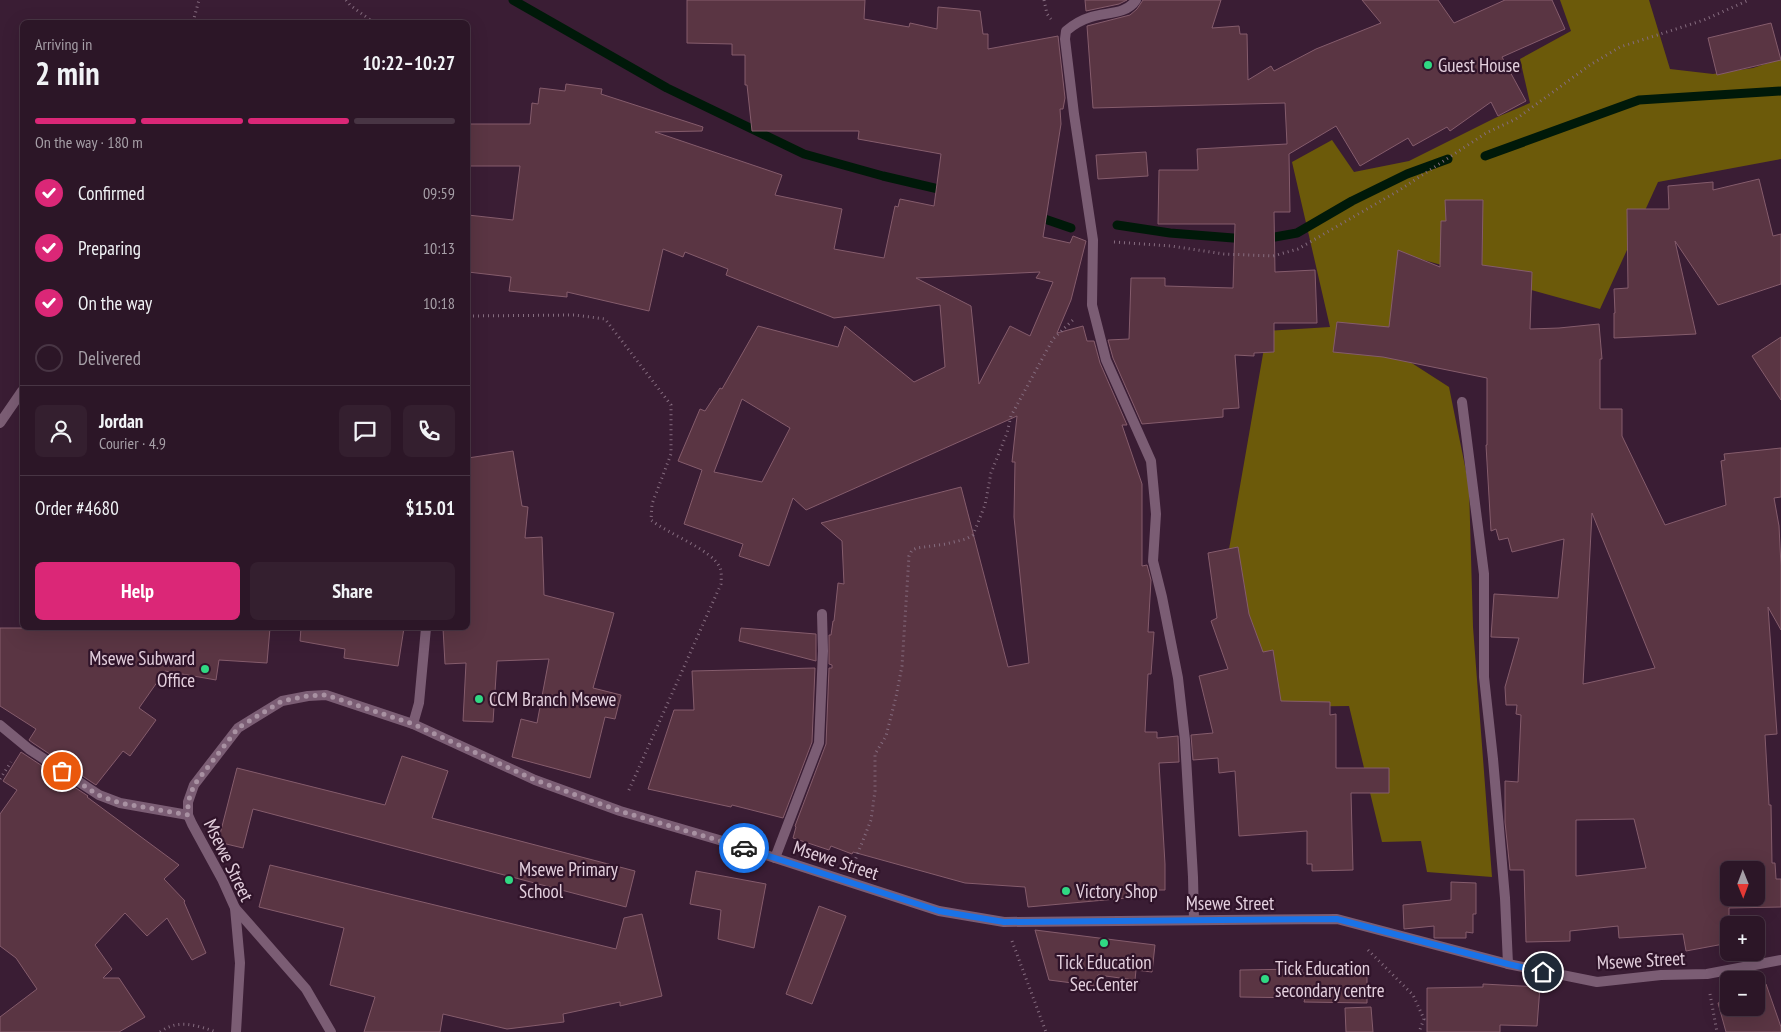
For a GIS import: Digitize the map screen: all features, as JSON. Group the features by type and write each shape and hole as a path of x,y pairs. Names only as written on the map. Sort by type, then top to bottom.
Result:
{"street":[{"path":"1136,0 1132,5 1118,12 1093,16 1076,22 1066,31 1065,39 1093,240 1092,305 1106,360 1150,461 1156,514 1153,561 1178,678 1184,740 1194,920"},
{"path":"0,423 20,394"},
{"path":"1462,402 1484,574 1484,677 1505,898 1508,964"},
{"path":"775,858 819,743 823,651 822,614"},
{"path":"413,724 419,703 426,630"},
{"name":"Msewe Street","path":"236,1032 240,964 235,908 188,815 188,802 194,785 238,728 282,701 326,695 413,724 535,780 620,811 726,842 939,911 1004,922 1337,919 1508,964 1597,982 1661,975 1707,974 1781,960"},
{"path":"0,725 29,748 98,795 120,803 188,815"},
{"path":"235,908 306,989 331,1032"}],"path":[{"path":"193,20 199,0"},
{"path":"346,0 370,20"},
{"path":"1093,240 1171,246 1224,254 1273,256 1298,249 1413,182 1486,133 1516,119 1620,47 1704,20 1749,0"},
{"path":"846,882 871,820 875,791 875,754 886,736 902,666 909,556 912,550 917,548 946,544 966,539 973,535 985,505 992,473 1007,433 1011,416 1054,339 1074,318 1092,305"},
{"path":"470,316 575,315 605,319 671,405 670,454 652,504 651,520 659,527 708,554 720,568 721,584 620,811"},
{"path":"1004,922 1046,1032"},
{"path":"1365,947 1413,994 1424,1019 1419,1032"},
{"path":"1707,974 1717,1032"},
{"path":"160,1032 166,1028 187,1023 217,1032"}],"shaded area":[{"path":"1560,0 1649,0 1670,69 1713,74 1753,68 1781,59 1781,159 1658,182 1600,309 1402,254 1393,351 1449,387 1469,486 1473,627 1492,877 1427,872 1421,841 1382,842 1349,706 1264,707 1224,578 1267,331 1330,327 1292,162 1332,140 1354,172 1409,161 1495,118 1530,103 1520,59 1571,31"}],"building":[{"path":"687,0 865,0 864,19 909,27 910,23 937,29 938,7 980,11 983,34 988,34 988,49 1058,36 1065,98 1063,109 1060,109 1061,124 1043,237 1070,243 1073,236 1086,241 1071,300 1057,333 1083,326 1087,341 1094,341 1100,363 1127,425 1122,425 1142,484 1142,566 1147,565 1151,580 1148,632 1154,632 1151,674 1148,674 1145,732 1157,732 1157,738 1178,736 1179,762 1159,763 1165,890 1126,890 1127,898 1028,907 1025,887 965,883 853,852 852,854 831,846 829,850 793,838 795,826 826,744 829,668 832,668 832,665 829,664 829,635 831,635 834,621 838,583 844,584 842,541 821,523 961,487 1008,667 1029,663 1014,517 1015,462 1012,462 1017,416 806,510 793,498 769,566 739,556 743,544 684,524 702,470 678,461 700,409 705,411 720,388 722,389 758,326 838,347 845,326 914,382 945,367 940,305 834,318 726,275 728,269 685,252 683,257 663,249 649,311 567,292 567,297 509,291 511,277 470,272 470,215 513,220 520,166 470,166 470,124 530,124 532,103 538,104 540,88 565,91 566,84 602,89 601,94 703,127 702,131 655,132 782,175 775,195 842,209 834,249 884,258 895,206 898,207 900,199 934,206 941,154 858,139 859,131 752,131 747,85 745,85 745,55 732,55 732,44 687,43","holes":["1040,272 1036,278 1053,282 1030,336 1010,326 979,384 971,306 916,278","742,399 790,428 762,482 714,472"]},
{"path":"1085,0 1127,0 1119,4 1086,11"},
{"path":"1143,0 1221,0 1212,28 1239,26 1240,34 1247,34 1248,80 1271,66 1274,71 1316,49 1381,23 1362,0 1438,0 1454,23 1505,0 1552,0 1565,29 1502,57 1526,101 1498,116 1491,102 1450,131 1447,127 1413,146 1408,138 1360,166 1336,126 1289,154 1290,212 1274,212 1275,272 1315,270 1317,323 1274,323 1274,352 1254,353 1254,356 1235,355 1239,408 1223,409 1223,417 1142,424 1113,358 1108,340 1129,339 1131,278 1165,278 1165,286 1233,288 1235,224 1158,224 1159,170 1198,170 1197,149 1287,144 1285,103 1093,108 1087,26 1130,15"},
{"path":"1771,23 1781,60 1717,75 1708,38"},
{"path":"1146,152 1148,176 1098,179 1096,155"},
{"path":"1759,179 1773,236 1781,234 1781,284 1718,305 1675,241 1696,334 1614,338 1614,289 1628,288 1627,209 1669,209 1668,186 1713,182 1713,190"},
{"path":"1445,200 1483,200 1482,265 1532,272 1530,329 1599,324 1602,359 1600,359 1600,409 1622,409 1622,436 1665,525 1726,505 1721,461 1725,460 1724,454 1781,448 1781,497 1774,498 1779,526 1781,630 1768,607 1777,734 1765,735 1769,805 1771,805 1772,863 1775,863 1776,879 1781,879 1781,907 1729,908 1729,916 1720,916 1720,945 1686,951 1683,934 1619,938 1618,926 1570,931 1570,941 1526,942 1524,870 1510,870 1505,822 1505,781 1518,782 1521,715 1516,714 1517,705 1506,705 1505,687 1519,638 1491,637 1494,594 1558,598 1564,539 1512,552 1508,538 1499,540 1496,529 1491,531 1486,445 1487,378 1383,357 1333,352 1337,322 1389,327 1398,250 1440,267 1441,221 1446,221","holes":["1592,513 1655,668 1583,684","1634,819 1646,868 1576,876 1576,820"]},
{"path":"1781,337 1781,400 1752,356"},
{"path":"513,451 522,506 528,507 525,538 542,537 544,595 614,613 593,688 621,695 615,719 605,717 590,778 512,757 521,719 537,723 549,659 497,661 493,722 463,721 466,663 445,664 443,630 470,630 470,458"},
{"path":"1238,547 1249,614 1263,652 1273,650 1281,701 1330,702 1330,715 1336,714 1336,768 1389,768 1389,793 1351,793 1353,870 1312,871 1312,864 1307,864 1307,831 1239,836 1235,771 1219,773 1218,758 1193,760 1191,735 1213,733 1199,676 1228,669 1211,621 1217,618 1208,553"},
{"path":"0,628 20,628 20,630 270,630 267,663 219,660 216,680 165,671 139,708 156,720 130,756 123,751 96,785 29,740 36,729 0,706"},
{"path":"741,628 816,634 816,661 739,641"},
{"path":"301,630 404,630 398,666 344,658 345,649 300,641"},
{"path":"815,668 812,742 783,818 732,805 731,807 648,789 674,710 694,710 692,671"},
{"path":"21,752 88,796 179,865 164,879 185,901 206,953 192,960 167,918 147,936 125,913 95,945 112,969 103,978 119,978 145,1017 119,1032 0,1032 0,1017 37,989 16,958 0,946 0,814 17,790 3,781"},
{"path":"402,756 448,771 432,818 635,871 626,907 253,809 243,848 218,842 237,768 385,805"},
{"path":"270,865 616,949 624,918 642,914 662,996 620,1006 620,1002 563,1014 564,1022 507,1029 443,1014 440,1032 364,1032 375,997 330,985 344,928 259,907"},
{"path":"696,871 766,884 754,948 718,939 721,910 690,904"},
{"path":"1451,882 1476,883 1476,914 1473,914 1473,933 1466,932 1466,938 1434,938 1434,926 1404,929 1403,905 1451,900"},
{"path":"819,906 846,916 812,1004 786,994"},
{"path":"1035,930 1155,945 1152,972 1136,970 1135,980 1098,975 1096,986 1049,980"},
{"path":"1302,969 1302,973 1367,974 1367,1003 1304,1002 1305,998 1240,997 1240,970"},
{"path":"1483,984 1540,987 1537,1026 1500,1025 1500,1032 1427,1032 1427,988 1483,987"},
{"path":"1765,984 1781,1027 1781,1032 1726,1032 1722,1016 1765,1016"},
{"path":"1371,1007 1373,1032 1346,1032 1345,1008"}],"waterway":[{"path":"513,0 667,88 804,154 883,176 947,191"},
{"path":"1485,156 1639,100 1781,91"},
{"path":"1264,239 1297,233 1352,201 1407,174 1448,159"},
{"path":"1036,216 1071,228"},
{"path":"1117,225 1170,233 1246,239"}],"way so far":[{"path":"62,771 98,795 120,803 188,815 188,802 194,785 238,728 264,710 282,701 326,695 413,724 535,780 620,811 744,848"}],"place":[{"name":"Guest House","path":"1428,65"},
{"name":"Msewe Subward Office","path":"205,669"},
{"name":"CCM Branch Msewe","path":"479,699"},
{"name":"Msewe Primary School","path":"509,880"},
{"name":"Victory Shop","path":"1066,891"},
{"name":"Tick Education Sec.Center","path":"1104,943"},
{"name":"Tick Education secondary centre","path":"1265,979"}],"route":[{"path":"744,848 939,911 1004,922 1337,919 1543,972"}]}
